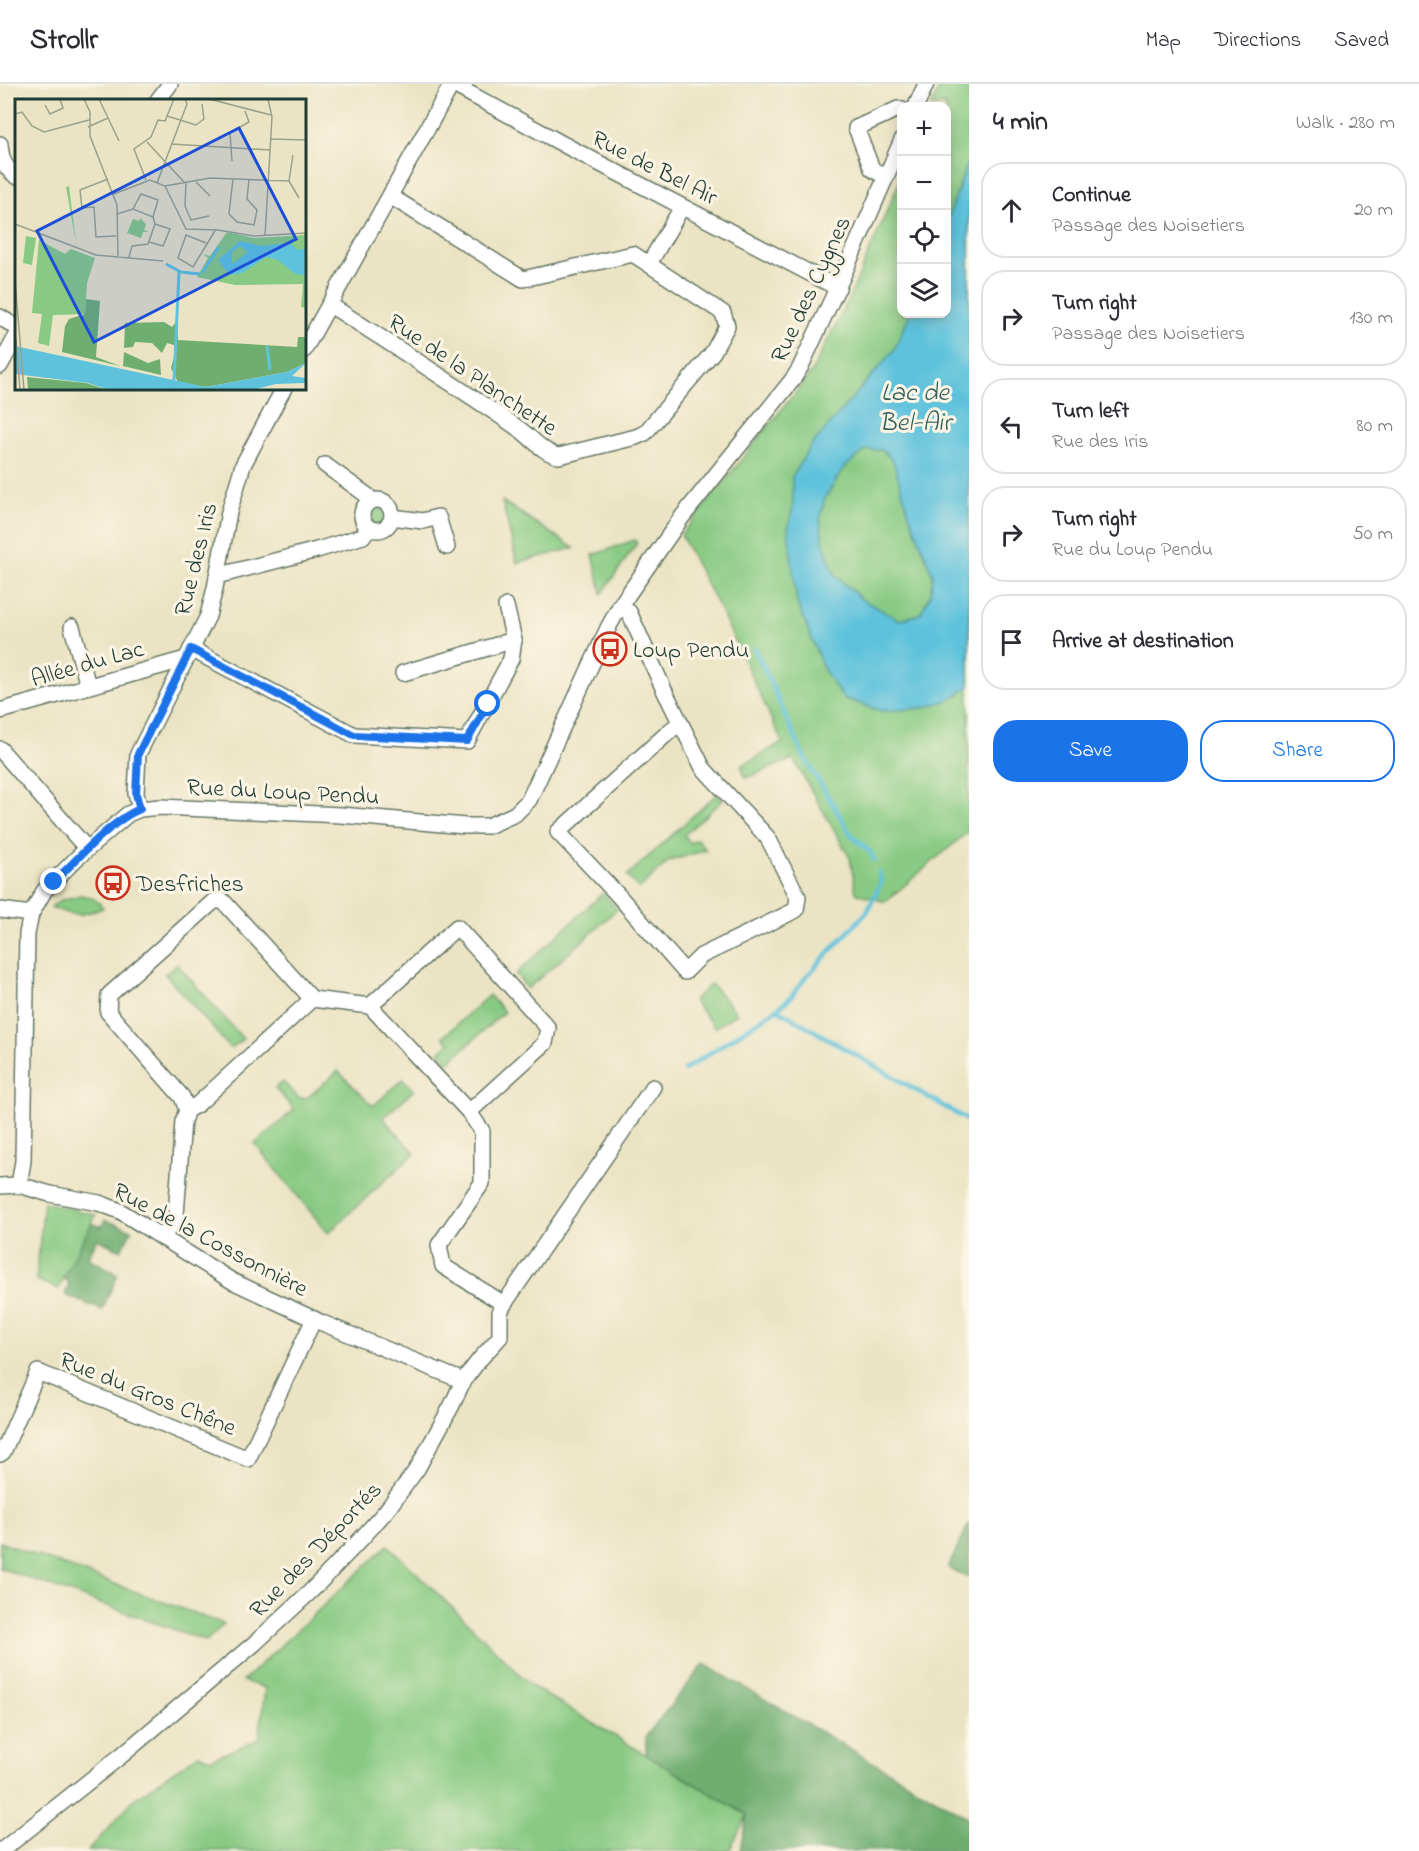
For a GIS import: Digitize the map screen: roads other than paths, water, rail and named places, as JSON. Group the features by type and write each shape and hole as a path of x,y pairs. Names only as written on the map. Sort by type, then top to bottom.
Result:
{"street":[{"path":"306,346 452,84"},
{"name":"Rue de Bel Air","path":"452,84 838,288"},
{"path":"918,102 926,84"},
{"path":"886,177 872,169 856,128 897,109"},
{"path":"0,144 1,156 6,168 15,175"},
{"name":"Rue des Cygnes","path":"675,527 800,368 838,288 897,152"},
{"name":"Rue de la Planchette","path":"330,304 444,378 530,437 551,455 559,456 645,433 712,352 727,326 723,313 633,254 523,279 390,196"},
{"path":"649,264 682,207"},
{"path":"0,317 15,326"},
{"path":"0,366 15,339"},
{"name":"Rue des Iris","path":"140,809 136,794 138,754 208,616 229,512 243,465 283,390"},
{"path":"325,465 368,496 371,501"},
{"path":"371,501 386,503 391,511 390,522 383,529 368,528 363,521 362,512 371,501"},
{"path":"392,517 423,521 438,517 447,547"},
{"name":"Rue du Loup Pendu","path":"19,1185 22,1161 27,934 31,914 44,891 87,849 128,814 140,809 160,807 341,815 465,826 488,826 515,814 528,800 620,606 675,527"},
{"path":"217,576 363,536 368,528"},
{"path":"188,654 354,735 467,741 511,659 514,640 506,606"},
{"path":"620,606 629,612 703,768 768,838 798,897 796,910 701,956 685,972 617,894 558,832 680,723"},
{"path":"72,627 88,686"},
{"path":"403,673 514,640"},
{"name":"Allée du Lac","path":"0,711 188,654"},
{"path":"0,749 87,849"},
{"path":"164,1238 176,1215 183,1121 187,1110 182,1097 108,1012 109,995 214,901 223,901 312,999 370,1006 469,1112 482,1131 482,1183 439,1245 443,1266 504,1304"},
{"path":"0,910 31,914"},
{"path":"370,1006 457,927 548,1028 545,1043 469,1112"},
{"path":"187,1110 198,1104 312,999"},
{"name":"Rue des Déportés","path":"1,1851 122,1755 255,1643 311,1591 375,1524 417,1469 463,1381 500,1337 500,1312 504,1304 653,1087"},
{"name":"Rue de la Cossonnière","path":"0,1186 19,1185 50,1194 99,1203 120,1211 232,1281 314,1319 463,1381"},
{"name":"Rue du Gros Chêne","path":"0,1454 3,1452 38,1372 248,1459 314,1319"}],"water":[{"name":"Lac de Bel-Air","path":"969,158 969,687 951,699 924,708 882,711 843,698 824,670 797,602 788,529 793,507 792,477 810,447 894,350 908,318 951,318 951,210","holes":["866,450 882,450 893,461 909,514 933,575 930,595 920,614 899,620 861,599 835,575 823,542 820,519 825,498 844,468"]}],"waterway":[{"path":"755,649 804,757 852,836 870,852 874,860"},
{"path":"684,1070 790,998 805,978 867,912 881,883 879,872"},
{"path":"777,1009 969,1121"}],"place":[{"name":"Loup Pendu","path":"610,649"},
{"name":"Desfriches","path":"113,883"}]}
